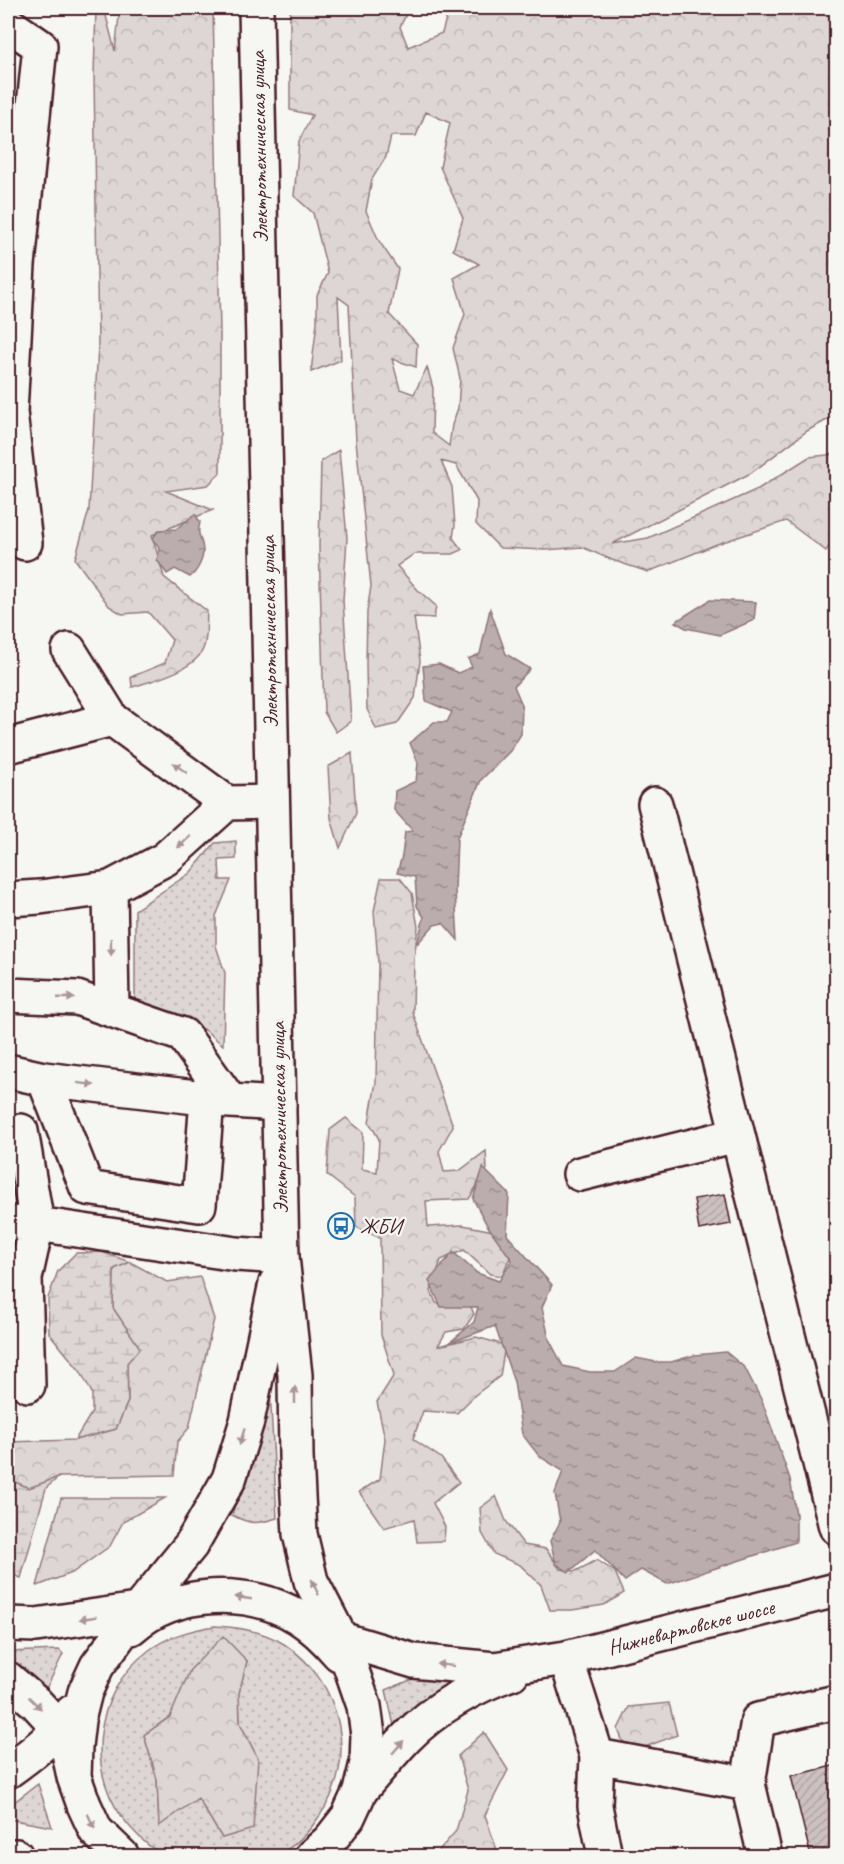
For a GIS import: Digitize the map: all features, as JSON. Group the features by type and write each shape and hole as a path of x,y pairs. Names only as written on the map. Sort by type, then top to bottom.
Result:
{"main road":[{"name":"Электротехническая улица","path":"256,8 282,1257"},
{"path":"8,26 40,46 18,265 9,411 25,543"},
{"path":"69,650 112,719 227,803 272,802"},
{"path":"8,746 112,719"},
{"path":"8,899 110,888 165,859 227,803"},
{"path":"655,804 837,1527"},
{"path":"110,888 112,1010"},
{"path":"8,995 77,998 183,1035 219,1100 199,1205 87,1188 44,1079"},
{"path":"8,1071 44,1079 219,1100 279,1104"},
{"path":"21,1131 28,1385"},
{"path":"580,1174 737,1135"},
{"path":"22,1223 236,1254 282,1257"},
{"path":"8,1771 60,1729 85,1692 97,1666 138,1610 191,1545 229,1479 247,1421 282,1257"},
{"path":"282,1257 295,1375 300,1534 311,1581 341,1639 364,1706 368,1735 367,1763 341,1857"},
{"name":"Нижневартовское шоссе","path":"555,1660 837,1590"},
{"path":"8,1624 36,1625 215,1596 244,1598 272,1604 341,1639 405,1659 494,1669 555,1660"},
{"path":"114,1643 136,1624 160,1610 187,1600"},
{"path":"298,1617 321,1634 354,1680"},
{"path":"555,1660 597,1756 595,1806 605,1857"},
{"path":"312,1857 330,1840 354,1804 407,1737 434,1715 471,1690 505,1675 555,1660"},
{"path":"8,1679 36,1703 60,1729 68,1748 74,1777 96,1831 122,1857"},
{"path":"74,1777 78,1720 85,1692"},
{"path":"765,1857 748,1784 758,1720 837,1702"},
{"path":"597,1756 748,1784"},
{"path":"8,1856 16,1857"}],"green space":[{"path":"96,8 104,8 115,51 120,8 213,8 220,332 220,473 208,485 166,491 213,510 152,535 164,577 207,611 205,645 198,656 182,669 132,687 131,677 165,663 172,640 148,612 122,614 109,606 75,559 89,510 98,346 94,75"},
{"path":"290,8 409,8 400,27 408,47 442,33 449,8 836,8 836,415 807,431 751,473 612,544 648,538 758,489 809,457 836,454 836,536 826,551 786,521 717,544 648,572 582,547 545,550 500,548 476,524 477,501 456,465 441,461 452,487 455,525 453,538 462,550 453,554 414,554 397,566 436,606 434,618 414,617 420,661 415,698 397,724 376,729 367,709 367,612 371,586 356,441 349,305 338,297 341,360 311,372 317,322 317,295 328,273 313,213 294,196 299,141 312,115 290,110","holes":["426,112 450,123 440,167 463,218 453,250 479,264 454,278 465,314 453,348 460,378 458,408 452,425 449,446 432,433 433,388 427,367 414,394 400,389 392,359 416,367 417,344 389,314 398,269 379,241 366,211 372,179 386,157 391,136 416,136"]},
{"path":"339,450 347,538 343,600 351,721 336,732 324,712 319,546 321,461"},
{"path":"352,753 356,813 340,848 331,818 328,767"},
{"path":"236,841 236,859 219,860 220,880 231,880 216,916 216,946 225,973 223,1045 205,1030 149,1011 135,1003 135,910 190,873 215,843"},
{"path":"381,878 400,878 412,893 418,927 414,959 413,1013 453,1126 439,1151 444,1172 459,1171 486,1151 487,1169 469,1199 426,1201 428,1227 463,1225 493,1231 510,1257 502,1276 490,1274 464,1250 441,1260 431,1291 436,1303 470,1305 474,1314 464,1329 446,1332 438,1346 476,1337 505,1345 500,1376 475,1395 457,1413 423,1411 413,1439 441,1458 459,1482 433,1503 445,1527 444,1541 417,1542 414,1519 384,1528 359,1492 380,1479 385,1439 377,1402 394,1375 381,1335 380,1238 356,1227 355,1197 327,1175 330,1130 346,1118 363,1132 362,1169 377,1172 379,1139 369,1122 376,1082 378,963 374,911"},
{"path":"102,1252 130,1262 114,1269 113,1308 140,1348 127,1363 128,1401 116,1429 75,1440 92,1412 92,1393 80,1371 49,1333 48,1298 58,1271 76,1253"},
{"path":"130,1262 167,1282 200,1277 214,1319 189,1428 177,1442 174,1475 59,1477 29,1488 8,1479 8,1442 75,1440 116,1429 128,1401 127,1363 139,1348 113,1308 114,1269"},
{"path":"270,1389 277,1518 249,1522 232,1515"},
{"path":"59,1477 46,1488 21,1578 8,1573 8,1479 29,1488"},
{"path":"496,1496 506,1521 524,1545 546,1549 560,1569 576,1571 597,1560 615,1572 624,1593 604,1605 572,1610 550,1610 541,1585 520,1565 494,1554 482,1533 480,1508"},
{"path":"61,1498 165,1498 123,1522 110,1546 72,1573 37,1586"},
{"path":"215,1626 251,1630 284,1644 304,1660 320,1679 331,1701 338,1724 341,1748 339,1772 331,1796 318,1818 304,1835 287,1850 274,1856 263,1858 164,1855 148,1845 130,1827 115,1806 105,1783 101,1760 101,1735 106,1711 115,1689 130,1668 155,1646 180,1634","holes":["247,1661 239,1693 240,1723 258,1759 222,1838 198,1798 159,1825 157,1779 144,1735"]},
{"path":"223,1636 247,1661 239,1693 240,1723 258,1759 253,1829 222,1838 198,1798 159,1826 157,1779 144,1735 170,1717 190,1670"},
{"path":"59,1650 63,1654 47,1687 41,1687 26,1671 8,1658 8,1652"},
{"path":"470,1678 395,1730 386,1690 413,1679"},
{"path":"669,1703 677,1735 645,1747 623,1742 618,1729 629,1707"},
{"path":"484,1732 508,1770 485,1815 499,1856 434,1856 456,1831 468,1790 458,1756"},
{"path":"38,1784 52,1827 8,1819 8,1805"}],"water":[{"path":"195,514 200,522 199,531 203,547 199,565 190,577 175,569 167,574 157,560 160,548 152,539 159,530 176,529"},
{"path":"710,600 756,602 754,620 720,635 686,628 675,622"},
{"path":"490,609 506,654 530,669 514,686 522,705 521,734 511,750 481,780 457,838 455,890 458,940 443,923 434,925 417,944 424,917 417,906 415,877 397,873 405,832 413,831 394,810 395,791 416,781 418,763 410,743 434,722 447,722 452,712 426,701 423,666 439,664 458,673 472,667 468,659 480,654"},
{"path":"483,1168 509,1194 507,1235 552,1285 542,1307 549,1339 563,1366 590,1372 615,1372 636,1358 671,1362 695,1355 726,1352 745,1368 762,1401 790,1479 796,1514 796,1542 667,1584 641,1570 625,1581 595,1550 569,1572 556,1564 550,1541 560,1522 555,1493 563,1471 539,1456 522,1434 514,1382 495,1326 449,1343 474,1322 478,1307 441,1307 429,1281 453,1252 477,1273 499,1281 512,1260 487,1225 473,1199"}],"building":[{"path":"725,1194 731,1224 699,1230 694,1199"},
{"path":"837,1765 837,1857 811,1857 791,1776"}],"place":[{"name":"ЖБИ","path":"341,1226"}]}
